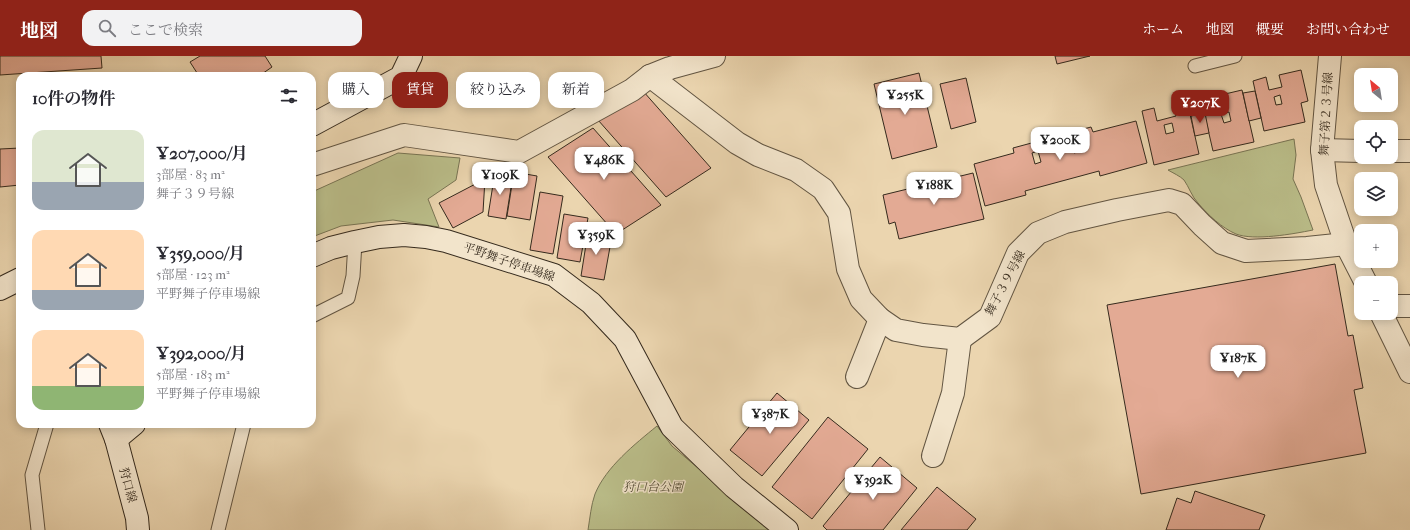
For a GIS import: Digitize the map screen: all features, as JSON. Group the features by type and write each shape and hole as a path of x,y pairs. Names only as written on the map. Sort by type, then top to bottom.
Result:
{"street":[{"path":"316,123 401,77 411,56"},
{"path":"316,164 404,135 519,152 632,90 650,76 670,68 714,56"},
{"name":"舞子第２３号線","path":"1330,56 1322,150 1326,185 1346,244 1362,276"},
{"path":"650,76 737,143 758,155 796,170 823,189 839,213 848,269 861,299 880,319 896,330 922,335 960,339 953,393 933,456"},
{"path":"1322,150 1354,151"},
{"path":"1398,151 1410,151"},
{"name":"舞子３９号線","path":"960,339 990,317 1018,253 1038,233 1065,222 1169,200 1182,204 1222,243 1246,251 1307,248 1346,244"},
{"name":"平野舞子停車場線","path":"316,254 331,248 355,242 379,237 404,235 446,241 554,275 591,303 625,339 672,427 734,487 787,530"},
{"path":"0,289 16,281"},
{"path":"1398,306 1410,306"},
{"path":"857,377 880,319"},
{"path":"1384,320 1410,372"},
{"path":"113,432 124,428"},
{"name":"狩口線","path":"113,432 137,518 138,530"}],"lane":[{"path":"1195,66 1235,56"},
{"path":"316,314 348,298 353,276 355,242"},
{"path":"38,530 32,475 46,428"},
{"path":"218,530 243,428"}],"green space":[{"path":"1294,139 1296,155 1293,179 1313,230 1263,237 1236,234 1220,225 1196,201 1184,180 1168,170"},
{"path":"398,153 460,158 456,180 428,199 439,227 393,220 341,226 316,235 316,190"},
{"name":"狩口台公園","path":"657,426 672,446 771,530 588,530 595,494 600,484 614,465"}],"building":[{"path":"0,56 101,56 102,68 44,72 16,72 16,74 0,75"},
{"path":"200,56 265,56 272,67 265,72 196,72 190,62"},
{"path":"1055,56 1090,56 1057,64"},
{"path":"1301,70 1308,101 1301,103 1305,122 1264,131 1253,81 1266,77 1269,90 1282,87 1279,75","holes":["1280,95 1282,104 1276,105 1274,97"]},
{"path":"919,73 937,147 892,159 874,84"},
{"path":"966,78 976,122 951,129 940,84"},
{"path":"1242,90 1254,142 1213,151 1201,99 1214,96 1216,107 1228,104 1225,94","holes":["1229,112 1231,121 1224,123 1221,114"]},
{"path":"643,91 711,168 666,197 598,120"},
{"path":"1255,91 1261,118 1249,121 1243,93"},
{"path":"1187,101 1199,154 1154,165 1142,111 1154,108 1157,121 1176,116 1173,104","holes":["1172,123 1174,132 1166,134 1164,125"]},
{"path":"1205,113 1209,133 1195,136 1191,116"},
{"path":"1136,121 1147,163 1100,176 1099,171 1025,191 1026,195 985,206 974,164 1014,153 1013,148 1091,127 1093,132","holes":["1078,139 1081,151 1074,153 1071,141","1038,151 1041,162 1035,164 1032,153"]},
{"path":"593,128 661,205 616,234 548,157"},
{"path":"16,148 16,185 0,187 0,149"},
{"path":"495,172 513,175 506,219 488,216"},
{"path":"514,172 537,176 530,220 507,216"},
{"path":"973,173 984,219 899,239 895,222 889,224 883,195"},
{"path":"485,179 483,212 453,228 439,203"},
{"path":"540,192 563,196 553,254 530,250"},
{"path":"564,214 588,218 580,262 557,258"},
{"path":"588,232 612,236 604,280 581,276"},
{"path":"1335,264 1348,336 1353,335 1363,388 1354,390 1366,453 1141,494 1107,305"},
{"path":"777,393 809,420 762,476 730,450"},
{"path":"828,417 868,449 812,519 772,487"},
{"path":"880,457 917,488 883,530 827,530 823,526"},
{"path":"937,487 976,519 967,530 901,530"},
{"path":"1195,491 1265,515 1259,530 1166,530 1177,498 1191,503"}]}
